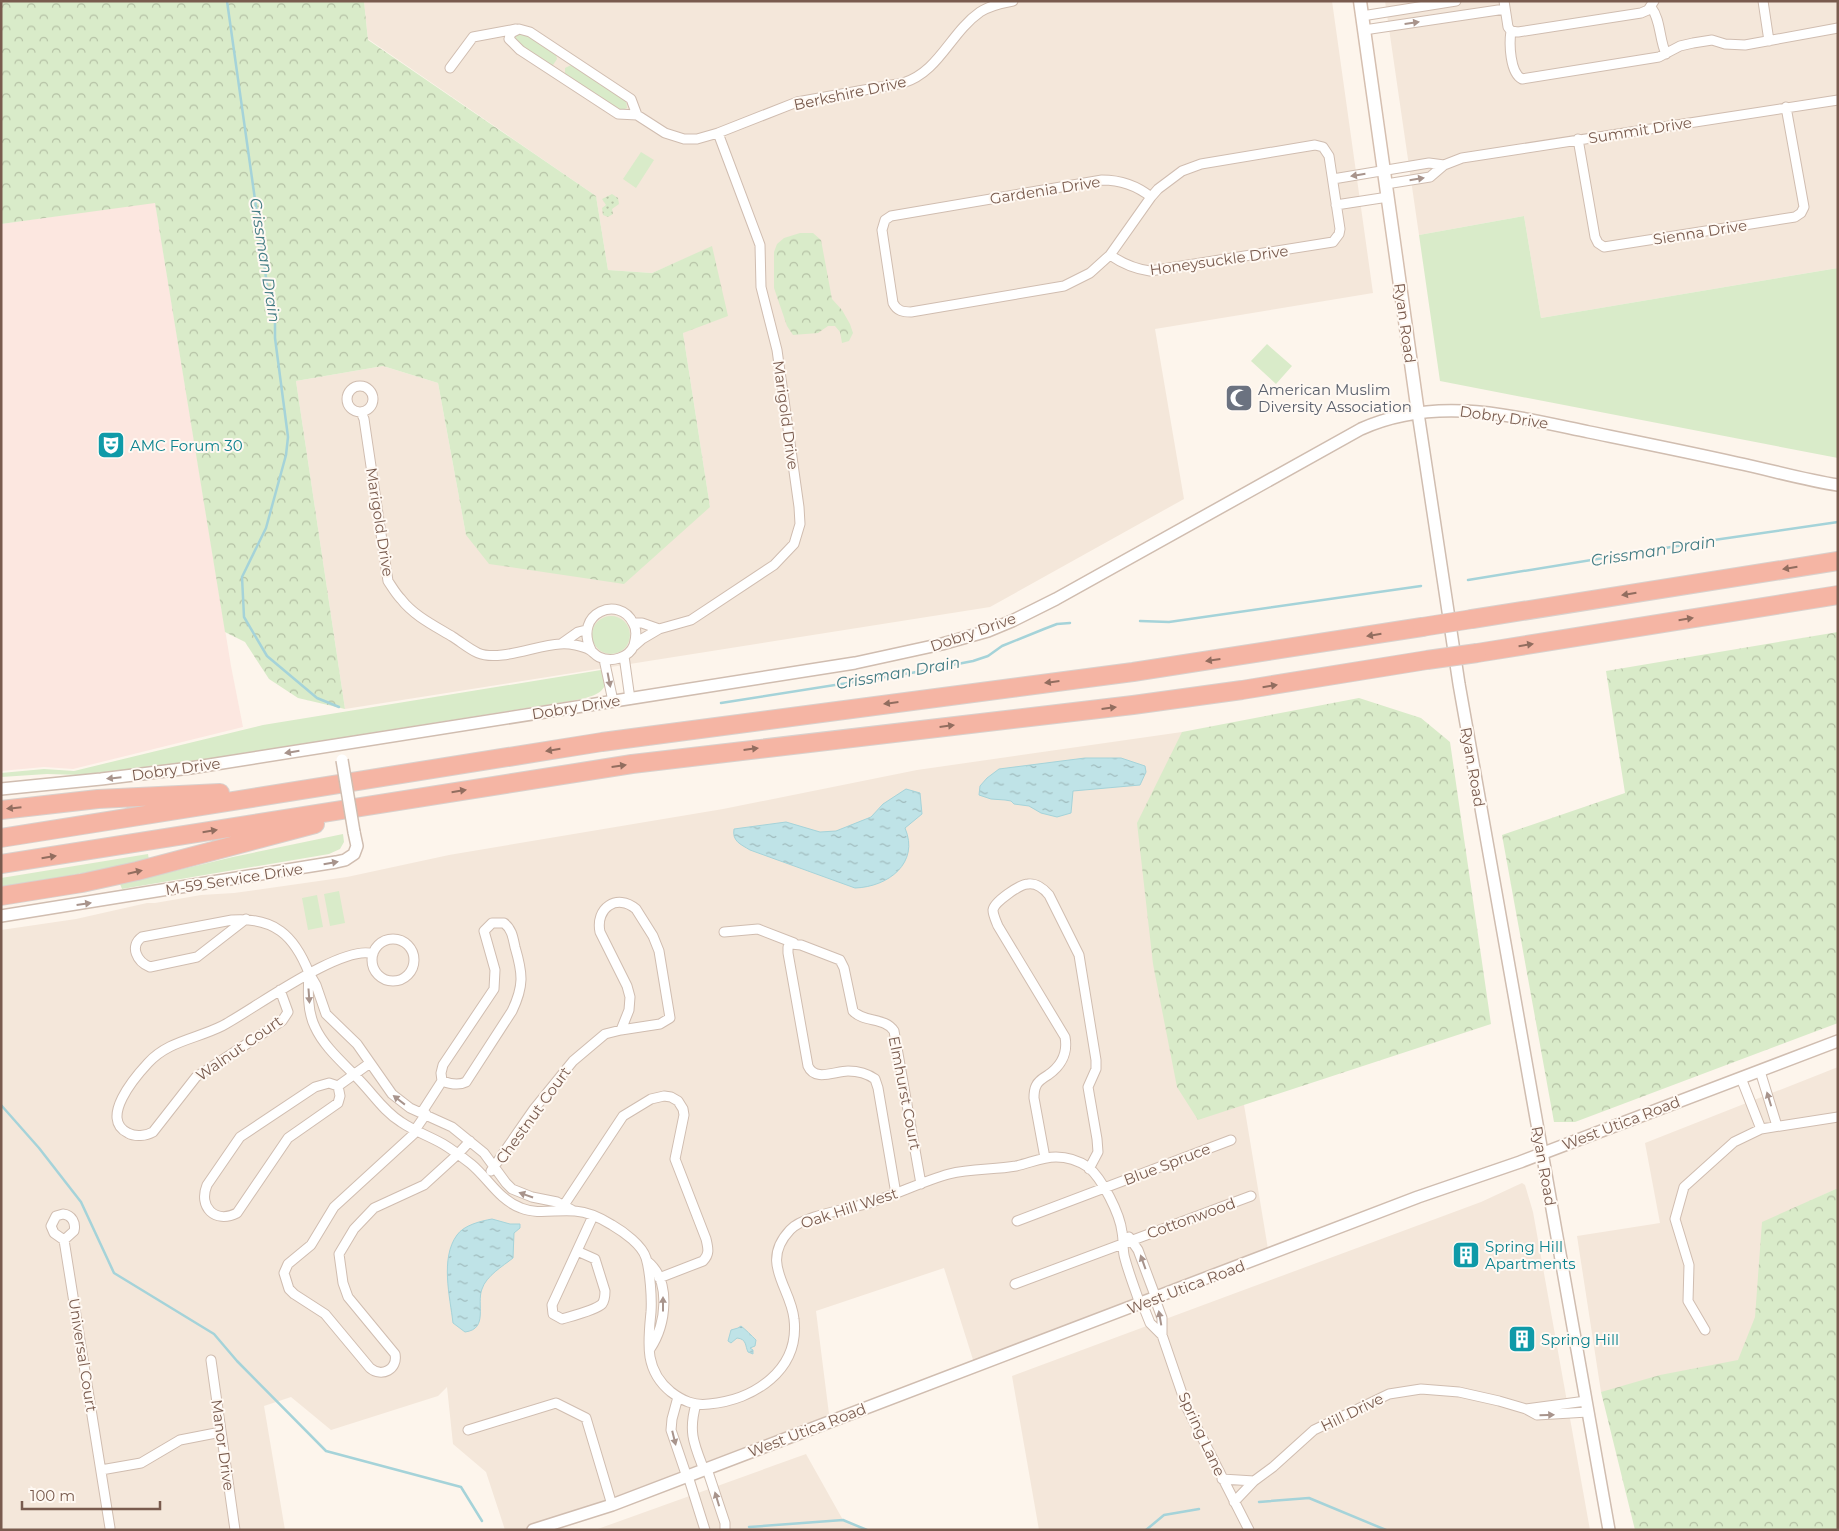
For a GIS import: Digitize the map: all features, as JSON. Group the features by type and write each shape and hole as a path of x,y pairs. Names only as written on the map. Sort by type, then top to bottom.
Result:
{"highway":[{"path":"1,838 602,742 1133,672 1838,561"},
{"path":"1,864 686,757 1191,697 1838,595"},
{"path":"1,810 98,799 308,789"},
{"path":"1,896 82,883 137,871 411,799"}],"main road":[{"name":"Ryan Road","path":"1360,1 1418,413"}],"street":[{"name":"Berkshire Drive","path":"494,33 510,41 520,50 618,114 637,115 665,133 684,139 697,139 718,134 797,102 903,84 916,79 927,71 957,34 981,11 1013,1"},
{"path":"1362,16 1456,1"},
{"path":"1763,1 1769,41"},
{"path":"1652,4 1666,54"},
{"path":"1511,31 1518,32 1641,13 1648,10 1652,4"},
{"path":"1364,30 1505,5 1508,27 1511,31 1510,38 1514,72 1517,77 1522,79 1659,57 1680,46 1712,40 1736,45 1838,28"},
{"name":"Berkshire Drive","path":"519,29 530,32 632,99 637,115"},
{"path":"450,68 471,38 519,29"},
{"path":"510,41 509,36 511,33 519,29"},
{"name":"Summit Drive","path":"1386,184 1430,177 1444,165 1462,158 1838,100"},
{"name":"Sienna Drive","path":"1578,139 1595,237 1598,243 1604,247 1795,217 1801,213 1804,207 1786,108"},
{"name":"Marigold Drive","path":"624,656 634,646 659,629 691,620 774,565 794,544 800,524 777,350 761,287 760,245 718,134"},
{"path":"1110,255 1151,197 1182,171 1201,164 1309,145 1319,145 1326,149 1330,156 1333,179 1384,171"},
{"name":"Summit Drive","path":"1384,171 1429,163 1444,165"},
{"name":"Honeysuckle Drive","path":"1110,255 1128,266 1150,271 1328,244 1340,234 1333,179"},
{"name":"Gardenia Drive","path":"1110,255 1090,273 1064,286 911,312 900,311 893,303 882,230 885,220 898,214 1102,180 1127,183 1151,197"},
{"path":"1336,205 1388,197"},
{"name":"Dobry Drive","path":"1,789 152,773 340,745 900,654 942,644 988,631 1056,599 1361,429 1381,421 1418,413 1453,410 1488,412 1838,485"},
{"name":"Marigold Drive","path":"361,412 364,419 388,581 401,600 418,616 479,653 492,656 561,644 591,650 604,659"},
{"name":"Ryan Road","path":"1418,413 1458,684 1609,1530"},
{"name":"Marigold Drive","path":"561,644 578,632 586,630 593,616 607,610 622,612 633,623 642,623 659,629"},
{"path":"633,623 636,634 634,646"},
{"path":"586,630 586,641 591,650"},
{"path":"613,701 604,659 612,660 624,656 630,698"},
{"name":"M-59 Service Drive","path":"1,916 345,860 354,854 357,846 340,745"},
{"path":"1045,1158 1034,1098 1035,1089 1038,1083 1062,1061 1066,1049 1065,1037 998,926 994,915 994,908 1001,900 1021,885 1028,884 1041,888 1049,895 1080,960 1097,1065 1088,1087 1098,1146 1090,1169 1112,1202 1122,1232 1124,1259 1141,1304"},
{"name":"Chestnut Court","path":"485,1176 495,1168 534,1109 566,1068 606,1034 660,1024 671,1016 659,951 653,936 632,905 620,903 612,904 605,908 599,920 599,925 600,932 627,986 630,998 629,1010 621,1030"},
{"path":"246,919 212,946 191,959 150,966 144,964 136,955 136,944 142,937 232,920 246,919 266,923 288,936 298,948 316,985 326,1014 357,1044 392,1094 410,1108 452,1126 484,1153 506,1183 517,1192 593,1216 621,1231 644,1254 653,1266 662,1290 662,1319 650,1349"},
{"path":"442,1081 453,1084 466,1082 518,1000 522,970 512,933 504,923 492,923 484,931 494,970 494,989 443,1065 442,1081 416,1131 334,1207 311,1245 288,1264 284,1273 289,1289 325,1314 370,1368 377,1373 386,1372 392,1367 395,1363 394,1354 348,1297 343,1283 339,1258 341,1250 354,1229 377,1206 424,1185 470,1141"},
{"name":"Elmhurst Court","path":"724,932 758,929 840,960 844,968 853,1012 862,1017 886,1023 894,1031 921,1184"},
{"path":"394,939 401,941 412,949 414,963 408,975 395,981 388,981 377,973 372,960 373,954 381,943 394,939"},
{"name":"Elmhurst Court","path":"794,943 788,947 788,953 810,1071 817,1074 849,1071 868,1075 875,1079 896,1194"},
{"name":"Walnut Court","path":"280,990 288,1012 282,1021 196,1077 153,1132 146,1135 135,1135 128,1134 122,1129 119,1124 118,1115 118,1106 121,1099 148,1062 174,1043 222,1026 280,990 309,973 352,954 364,952 373,954"},
{"path":"309,973 308,991 314,1025 324,1042 391,1115 458,1154 485,1176 504,1198 518,1207 536,1212 568,1208"},
{"name":"West Utica Road","path":"533,1530 612,1505 1418,1197 1541,1154 1838,1041"},
{"path":"338,1086 370,1063"},
{"path":"1760,1071 1777,1126"},
{"path":"1741,1078 1761,1129"},
{"path":"329,1083 338,1086 340,1096 338,1103 288,1138 237,1213 223,1217 211,1212 205,1202 204,1192 240,1137 315,1087 329,1083"},
{"path":"568,1208 623,1116 657,1097 671,1097 678,1101 682,1106 684,1115 675,1159 706,1239 708,1256 703,1261 659,1278"},
{"path":"1706,1330 1688,1301 1689,1264 1675,1220 1684,1187 1734,1142 1761,1129 1838,1117"},
{"name":"Blue Spruce","path":"1017,1221 1230,1140"},
{"name":"Oak Hill West","path":"696,1404 723,1402 754,1391 769,1382 785,1364 793,1342 794,1318 791,1304 778,1276 776,1260 782,1241 794,1226 807,1220 873,1202 952,1173 1014,1166 1045,1158 1058,1157 1071,1159 1090,1169"},
{"name":"Cottonwood","path":"1015,1284 1251,1196"},
{"path":"577,1251 595,1259 606,1291 604,1300 598,1306 562,1319 553,1314 552,1305 593,1216"},
{"path":"1122,1232 1132,1240 1138,1250 1155,1298"},
{"name":"Universal Court","path":"64,1240 110,1528"},
{"path":"647,1260 651,1298 648,1327 649,1358 654,1373 663,1385 678,1397 696,1404 692,1420 692,1432 725,1523 725,1530"},
{"name":"Spring Lane","path":"1155,1298 1162,1318 1162,1335 1187,1408 1249,1530"},
{"name":"Spring Lane","path":"1141,1304 1150,1323 1162,1335"},
{"name":"Manor Drive","path":"211,1360 235,1530"},
{"name":"Hill Drive","path":"1234,1502 1254,1481 1294,1449 1314,1430 1389,1394 1421,1389 1458,1392 1499,1400 1526,1409 1536,1406 1587,1406"},
{"path":"678,1397 672,1419 672,1434 705,1530"},
{"path":"468,1430 556,1403 586,1418 612,1505"},
{"path":"101,1470 141,1463 180,1440 221,1432"},
{"path":"1222,1480 1254,1481"}],"shaded area":[{"path":"364,1 1332,1 1373,293 1155,329 1184,499 990,607 345,709 296,381 383,366 438,383 466,535 710,507 683,333 712,247 652,273 608,270 596,196 368,39"},
{"path":"1385,1 1838,1 1838,268 1541,318 1524,216 1419,235"},
{"path":"155,202 231,666 243,727 73,769 44,767 1,771 1,224"},
{"path":"1182,732 1269,1255 975,1366 944,1268 816,1311 830,1422 532,1530 505,1530 486,1472 453,1444 447,1387 438,1396 331,1430 291,1397 264,1406 285,1530 1,1530 1,930 76,919 147,903 347,877 449,855 723,809 917,770"},
{"path":"1838,1067 1838,1188 1762,1223 1764,1353 1637,1406 1601,1392 1577,1236 1660,1223 1645,1143"},
{"name":"Spring Hill Apartments","path":"1522,1183 1525,1185 1533,1212 1590,1530 1039,1530 1012,1376 1481,1202"},
{"path":"806,1454 843,1520 867,1530 595,1530"}],"green space":[{"path":"1,1 364,1 368,40 596,196 608,270 652,273 712,246 728,316 683,333 710,507 624,584 489,564 466,535 438,383 383,366 296,381 345,709 298,698 269,679 245,642 225,632 155,203 1,224"},
{"path":"518,34 526,35 556,55 557,59 553,65 519,45 515,38"},
{"path":"571,65 626,101 627,108 620,111 565,75 565,68"},
{"path":"641,152 654,160 636,188 623,179"},
{"path":"612,194 618,198 619,204 612,209 613,214 608,217 603,215 602,208 606,205 602,199"},
{"path":"1524,216 1541,318 1838,268 1838,458 1440,381 1419,235"},
{"path":"800,233 813,233 821,240 832,299 842,310 853,333 849,341 842,343 840,332 835,326 828,326 818,333 793,335 787,326 774,288 774,252 777,244 784,238"},
{"path":"1267,344 1292,366 1276,384 1251,361"},
{"path":"611,616 624,622 630,635 624,648 611,654 598,648 592,635 598,622"},
{"path":"1838,632 1838,1023 1575,1122 1554,1122 1502,835 1625,793 1606,671"},
{"path":"601,670 606,682 601,691 592,696 571,701 181,763 80,775 47,774 1,777 1,773 44,769 74,771 263,725"},
{"path":"1359,698 1421,718 1450,742 1491,1024 1198,1120 1177,1087 1153,964 1137,823 1182,732"},
{"path":"343,834 344,842 340,849 329,854 122,889 120,884 233,857"},
{"path":"148,854 149,860 1,887 1,878"},
{"path":"339,891 345,923 330,926 324,894"},
{"path":"317,895 323,927 308,930 302,898"},
{"path":"1838,1188 1838,1530 1635,1530 1601,1392 1660,1375 1738,1360 1755,1317 1762,1222"}],"water":[{"path":"1085,758 1121,758 1145,766 1146,772 1140,785 1073,791 1071,813 1057,817 1041,813 1029,806 979,795 980,786 999,769"},
{"path":"906,789 920,793 922,814 905,828 909,841 908,852 898,871 889,878 867,887 855,888 750,850 738,842 734,836 734,829 786,822 820,832 836,831 871,817 883,804"},
{"path":"492,1219 510,1224 520,1224 520,1228 514,1233 513,1258 495,1272 484,1284 479,1321 472,1330 465,1332 453,1323 448,1290 447,1266 449,1255 452,1244 460,1232 473,1224"},
{"path":"741,1326 756,1340 755,1346 750,1348 753,1350 753,1354 748,1352 743,1340 737,1338 731,1343 728,1341 731,1330"}],"waterway":[{"name":"Crissman Drain","path":"227,1 269,299 275,315 275,338 288,437 286,455 266,528 242,577 244,617 267,656 317,698 339,707"},
{"name":"Crissman Drain","path":"1468,580 1838,522"},
{"name":"Crissman Drain","path":"1140,621 1169,622 1421,586"},
{"name":"Crissman Drain","path":"721,703 911,673 973,661 988,656 1002,646 1044,629 1057,624 1070,623"},
{"path":"1,1105 39,1148 81,1202 114,1273 214,1334 237,1361 326,1451 461,1487 482,1521"},
{"path":"1259,1502 1309,1498 1386,1530"},
{"path":"1146,1530 1164,1515 1199,1509"},
{"path":"749,1527 843,1520 867,1530"}],"place":[{"name":"American Muslim Diversity Association","path":"1239,398"},
{"name":"AMC Forum 30","path":"111,445"},
{"name":"Spring Hill Apartments","path":"1466,1255"},
{"name":"Spring Hill","path":"1522,1339"}]}
